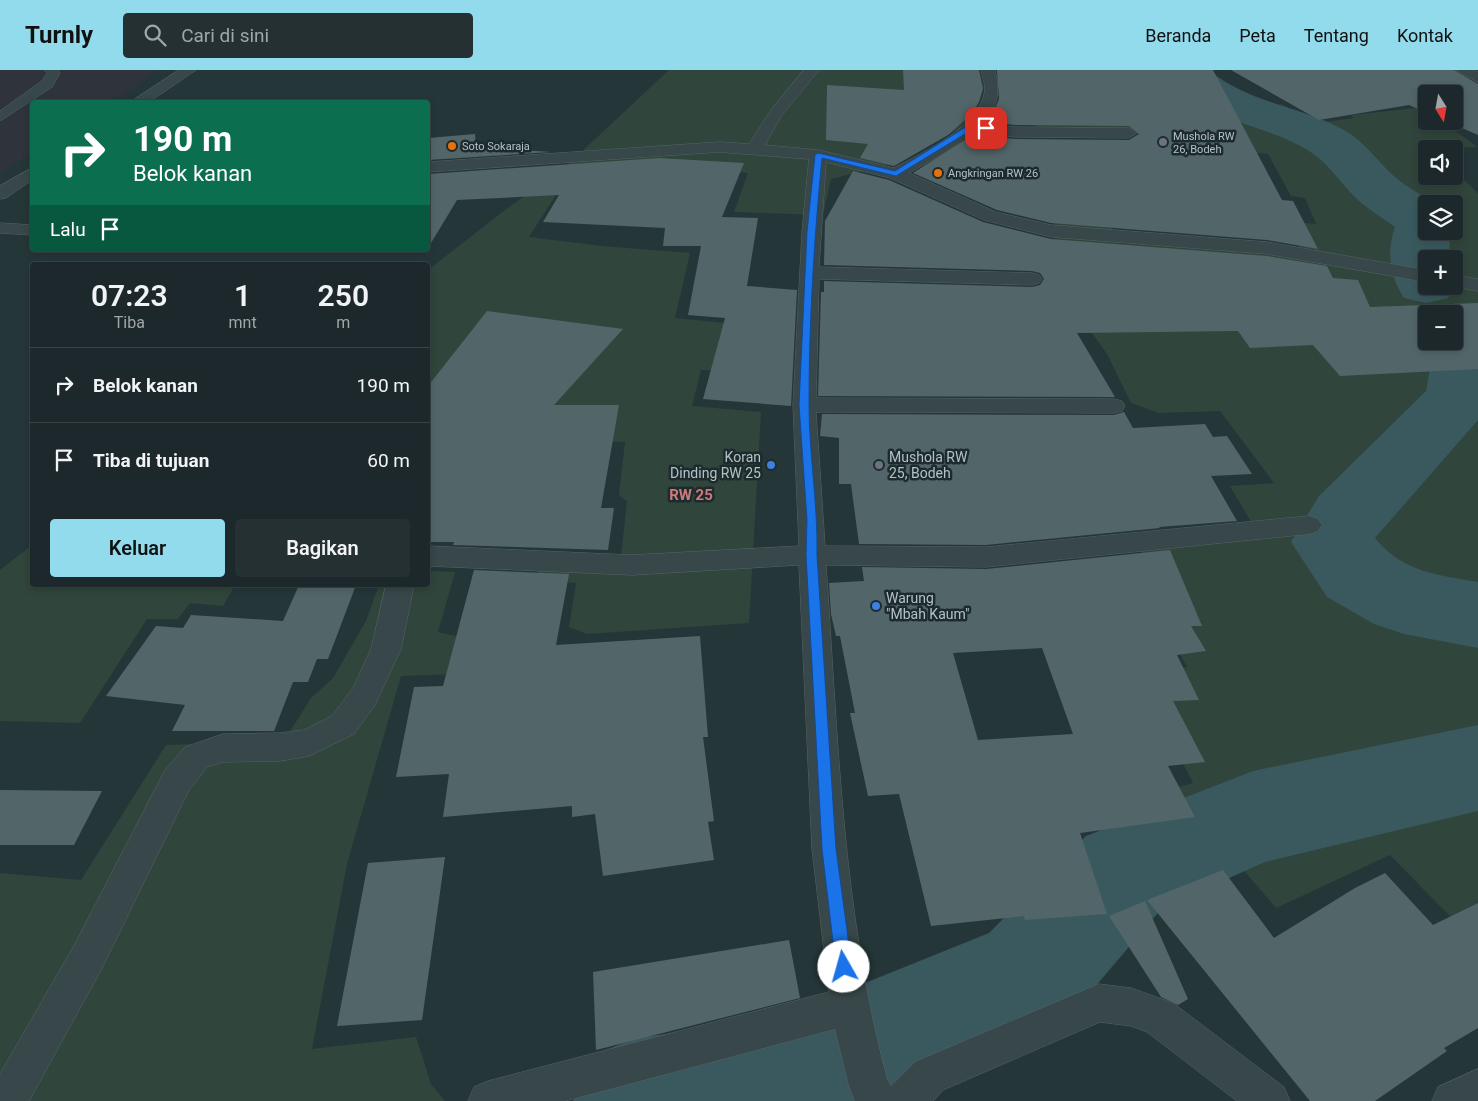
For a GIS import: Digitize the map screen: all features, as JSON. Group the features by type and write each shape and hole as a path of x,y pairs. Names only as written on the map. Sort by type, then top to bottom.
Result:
{"street":[{"path":"143,100 189,70"},
{"path":"754,149 776,113 812,70"},
{"path":"896,174 972,127 988,103 992,89 988,70"},
{"path":"1464,70 1478,78"},
{"path":"972,127 1015,132 1129,133"},
{"path":"430,167 719,147 818,155 896,174 990,216 1051,231 1267,248 1418,274"},
{"path":"818,155 811,232 811,273 804,405 812,520 812,555 829,849 850,1014 873,1094"},
{"path":"0,195 30,174"},
{"path":"0,195 30,193"},
{"path":"0,228 30,230"},
{"path":"811,273 1032,279"},
{"path":"1463,282 1478,285"},
{"path":"804,405 1114,406"},
{"path":"430,556 632,565 812,555 986,557 1309,525"},
{"path":"7,1101 88,957 177,780 196,758 222,748 280,747 309,743 343,725 364,696 386,649 400,587"},
{"path":"905,1101 929,1076 1099,1003 1131,1007 1159,1017 1270,1101"},
{"path":"488,1101 850,1014"},
{"path":"1452,1101 1478,1088"}],"lane":[{"path":"0,117 47,84 54,73 51,70"}],"shaded area":[{"path":"0,70 159,70 113,100 30,100 30,154 0,174"}],"green space":[{"path":"669,70 979,70 984,87 968,121 959,129 890,164 831,179 823,215 734,212 748,173 672,165 587,199 556,195 529,237 602,246 690,253 675,318 726,323 720,370 701,370 692,406 761,412 749,623 587,634 569,627 576,583 536,581 541,555 621,556 627,501 619,495 625,442 509,437 461,458 430,456 430,268 505,210 564,168"},
{"path":"1211,87 1248,107 1257,109 1281,104 1318,123 1354,118 1351,115 1417,108 1418,130 1453,130 1478,147 1463,148 1463,140 1418,140 1418,185 1463,185 1463,179 1478,193 1478,945 1390,855 1276,908 1228,852 1199,864 1155,794 1193,783 1164,725 1156,670 1187,667 1175,645 1184,641 1139,546 1257,532 1230,486 1274,483 1220,411 1159,413 1131,403 1107,354 1070,302 1057,262 1053,211 1107,216 1117,243 1252,251 1299,258 1300,247 1295,222 1316,224 1305,198 1291,196 1268,154 1209,149 1143,128 1131,130 1038,129 1023,106"},
{"path":"30,547 30,587 234,587 223,606 190,603 178,619 147,619 80,723 0,721 0,570"},
{"path":"430,571 455,572 438,632 467,639 460,674 401,676 347,864 312,1049 416,1037 431,1084 445,1101 0,1101 0,873 81,880 166,745 284,741 311,698 333,678 366,621 378,587 430,587"}],"building":[{"path":"903,70 979,70 983,89 979,102 972,114 948,135 894,166 860,158 868,144 826,140 827,85 904,90"},
{"path":"997,70 1213,70 1282,200 1293,201 1318,249 1267,240 1051,223 997,210 913,173 974,134 1015,139 1129,140 1139,134 1129,126 1015,125 986,122 994,111 999,99"},
{"path":"1231,70 1454,70 1478,84 1478,135 1463,128 1463,85 1418,85 1418,109 1409,105 1319,120"},
{"name":"Soto Sokaraja","path":"475,134 476,147 551,152 430,160 430,138"},
{"path":"659,158 744,163 722,217 758,218 747,286 797,290 791,406 703,399 725,318 688,315 701,246 663,246 665,228 543,222 559,195 457,200 430,245 430,174"},
{"path":"853,171 889,180 983,222 1051,239 1267,256 1327,266 1333,278 1358,280 1370,307 1418,305 1418,350 1463,350 1463,305 1424,305 1478,303 1478,369 1340,376 1313,345 1250,348 1238,331 1077,333 1115,397 818,396 821,292 824,292 824,281 1032,287 1040,285 1044,279 1040,273 1032,271 824,265 825,221"},
{"path":"487,311 623,329 554,405 619,405 601,508 614,508 608,550 453,545 454,542 430,542 430,383"},
{"path":"1124,412 1133,428 1205,424 1213,437 1227,436 1252,474 1211,476 1237,521 986,545 859,544 851,484 839,484 839,438 820,436 822,414 1114,415"},
{"path":"1170,550 1202,626 1191,626 1206,651 1177,655 1199,700 1173,701 1205,762 1168,766 1195,817 1080,833 1107,914 1025,920 1024,916 931,926 899,794 868,796 850,713 855,713 840,636 836,636 831,614 829,583 864,581 862,567 986,569","holes":["1042,648 1073,734 978,740 953,653"]},
{"path":"474,570 569,574 556,645 700,636 708,737 703,737 714,821 708,822 714,860 603,876 595,814 572,817 572,806 443,817 449,774 396,777 414,687 443,686"},
{"path":"298,587 355,587 328,659 317,659 308,682 293,682 274,731 172,731 185,705 106,696 156,626 183,628 191,615 283,621"},
{"path":"0,790 102,791 74,845 0,845"},
{"path":"445,857 422,1020 337,1026 368,863"},
{"path":"1223,870 1274,938 1355,888 1385,873 1433,925 1478,903 1478,1028 1444,1048 1447,1051 1375,1101 1310,1101 1147,900"},
{"path":"1145,901 1188,999 1178,1005 1161,997 1109,916"},
{"path":"789,940 800,998 596,1050 593,972"}],"waterway":[{"path":"1183,70 1209,93 1240,108 1302,127 1329,142 1352,161 1376,188 1425,222 1419,250"},
{"path":"1463,346 1466,351 1460,396 1437,423 1347,516 1332,542 1357,575 1404,601 1478,615"},
{"path":"636,1101 742,1086 870,1042 1030,974 1124,872 1253,818 1478,768"}],"place":[{"name":"Mushola RW 26, Bodeh","path":"1163,142"},
{"name":"Soto Sokaraja","path":"452,146"},
{"name":"Angkringan RW 26","path":"938,173"},
{"name":"Koran Dinding RW 25","path":"771,465"},
{"name":"Mushola RW 25, Bodeh","path":"879,465"},
{"name":"Warung \"Mbah Kaum\"","path":"876,606"}],"district":[{"name":"RW 25","path":"691,495"}],"route":[{"path":"844,967 829,849 812,555 812,520 804,405 811,273 811,232 818,155 896,174 972,127 986,128"}]}
